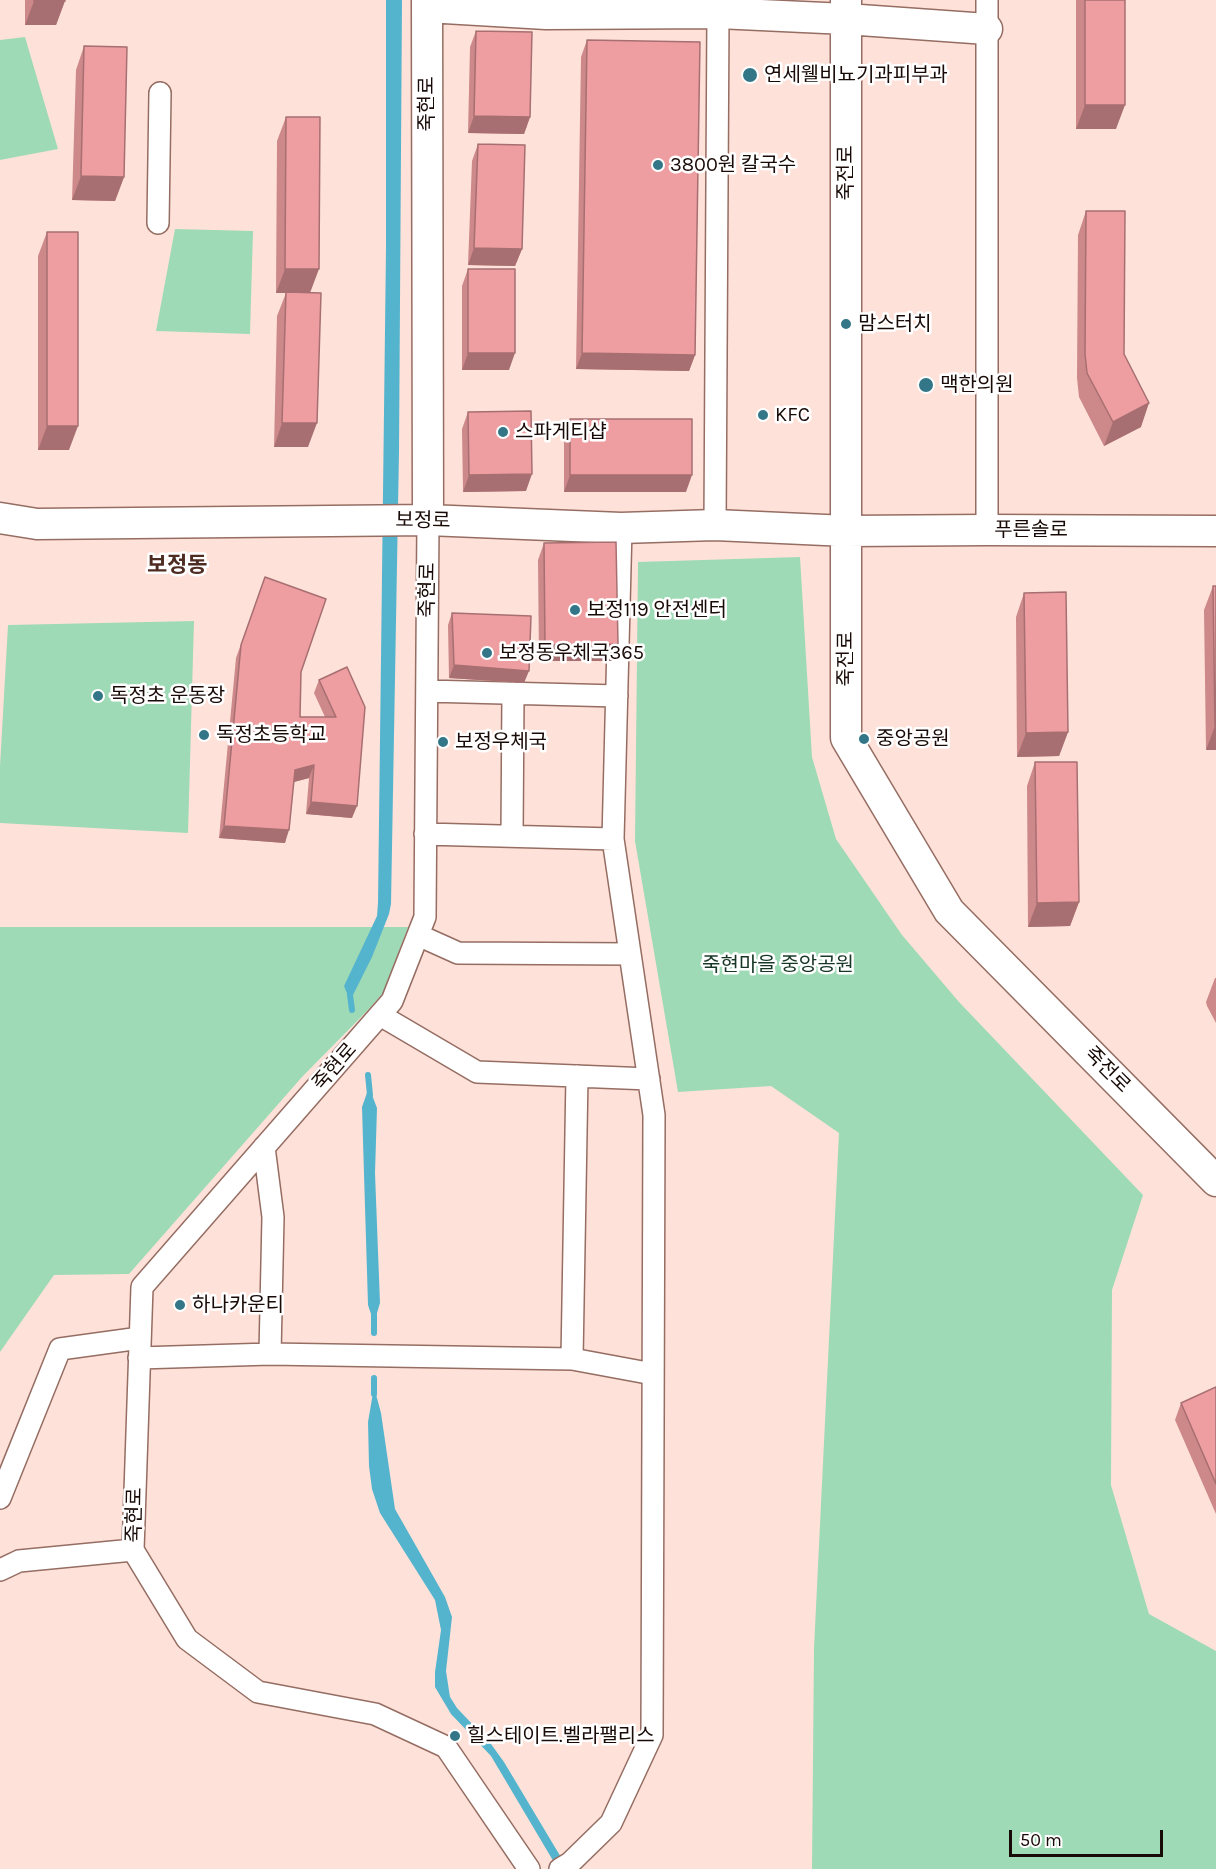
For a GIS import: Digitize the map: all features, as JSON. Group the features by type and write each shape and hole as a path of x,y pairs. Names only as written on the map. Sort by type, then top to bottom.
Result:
{"street":[{"path":"427,3 546,14 846,10 987,15 987,530"},
{"name":"죽현로","path":"427,3 417,520 427,691 425,917 392,1001 142,1287 133,1550 187,1639 258,1692 375,1714 446,1747 529,1869"},
{"name":"죽전로","path":"846,10 846,738 949,911 1216,1181"},
{"path":"715,525 718,13"},
{"path":"158,223 160,93"},
{"name":"보정로","path":"0,518 37,524 417,520 621,528 715,525 847,531"},
{"path":"565,1866 611,1824 652,1735 654,1115 613,839 621,528"},
{"name":"푸른솔로","path":"847,531 1216,531"},
{"path":"427,691 616,696"},
{"path":"512,836 513,693"},
{"path":"425,834 613,839"},
{"path":"418,935 458,953 630,954"},
{"path":"380,1015 477,1072 649,1079"},
{"path":"573,1359 577,1076"},
{"path":"264,1147 273,1217 270,1354"},
{"path":"0,1498 60,1349 140,1348 270,1354 573,1359 653,1374"},
{"path":"0,1570 19,1561 133,1550"}],"green space":[{"path":"25,37 58,149 0,160 0,40"},
{"path":"175,229 253,231 250,334 156,331"},
{"name":"죽현마을 중앙공원","path":"800,557 812,757 836,839 902,935 959,1002 1143,1195 1112,1290 1111,1485 1149,1614 1216,1651 1216,1869 812,1869 814,1648 839,1133 771,1086 678,1092 635,841 638,562"},
{"name":"독정초 운동장","path":"194,621 188,833 0,823 0,766 8,625"},
{"path":"0,927 408,927 383,993 302,1077 129,1274 54,1275 0,1352"}],"water":[{"path":"386,0 402,0 399,452 391,904 372,957 350,1001 344,986 377,916 378,903 386,247"},
{"path":"369,1087 377,1108 375,1173 380,1303 374,1323 368,1305 362,1107"},
{"path":"374,1387 381,1413 395,1509 445,1597 452,1617 446,1671 450,1697 504,1762 568,1869 558,1869 491,1756 451,1714 435,1687 441,1630 435,1600 380,1513 372,1489 368,1422"}],"building":[{"path":"65,0 65,1 34,1"},
{"path":"1085,0 1125,0 1125,105 1085,105"},
{"path":"476,31 532,32 530,117 474,116"},
{"path":"587,40 700,42 695,355 582,353"},
{"path":"84,46 127,47 124,177 81,176"},
{"path":"286,117 320,117 319,269 285,269"},
{"path":"478,144 525,145 522,249 474,248"},
{"path":"1086,211 1125,211 1124,354 1149,403 1113,422 1087,373 1085,354"},
{"path":"47,232 78,232 78,426 47,426"},
{"path":"468,269 515,269 515,353 468,353"},
{"path":"286,292 321,293 317,423 282,423"},
{"path":"531,411 532,474 469,475 468,412"},
{"path":"570,419 692,419 692,475 570,475"},
{"name":"보정119 안전센터","path":"616,542 618,644 545,645 544,543"},
{"path":"265,577 326,599 301,672 300,717 336,717 319,680 347,667 365,707 357,806 311,802 314,765 295,770 289,830 224,826 241,645"},
{"path":"1213,586 1216,586 1216,726 1215,726"},
{"path":"1066,592 1068,732 1026,733 1024,593"},
{"name":"보정동우체국365","path":"452,613 531,616 529,671 454,665"},
{"path":"1035,762 1077,762 1079,902 1037,903"},
{"path":"1216,1387 1216,1484 1181,1403"}],"waterway":[{"path":"350,995 352,1010"},
{"path":"368,1075 370,1095"},
{"path":"374,1315 374,1333"},
{"path":"374,1378 374,1394"}],"place":[{"name":"연세웰비뇨기과피부과","path":"750,75"},
{"name":"3800원 칼국수","path":"658,165"},
{"name":"맘스터치","path":"846,324"},
{"name":"맥한의원","path":"926,385"},
{"name":"KFC","path":"763,415"},
{"name":"스파게티샵","path":"503,432"},
{"name":"보정119 안전센터","path":"575,610"},
{"name":"보정동우체국365","path":"487,653"},
{"name":"독정초 운동장","path":"98,696"},
{"name":"독정초등학교","path":"204,735"},
{"name":"중앙공원","path":"864,739"},
{"name":"보정우체국","path":"443,742"},
{"name":"하나카운티","path":"180,1305"},
{"name":"힐스테이트.벨라팰리스","path":"455,1736"}],"district":[{"name":"보정동","path":"177,566"}]}
